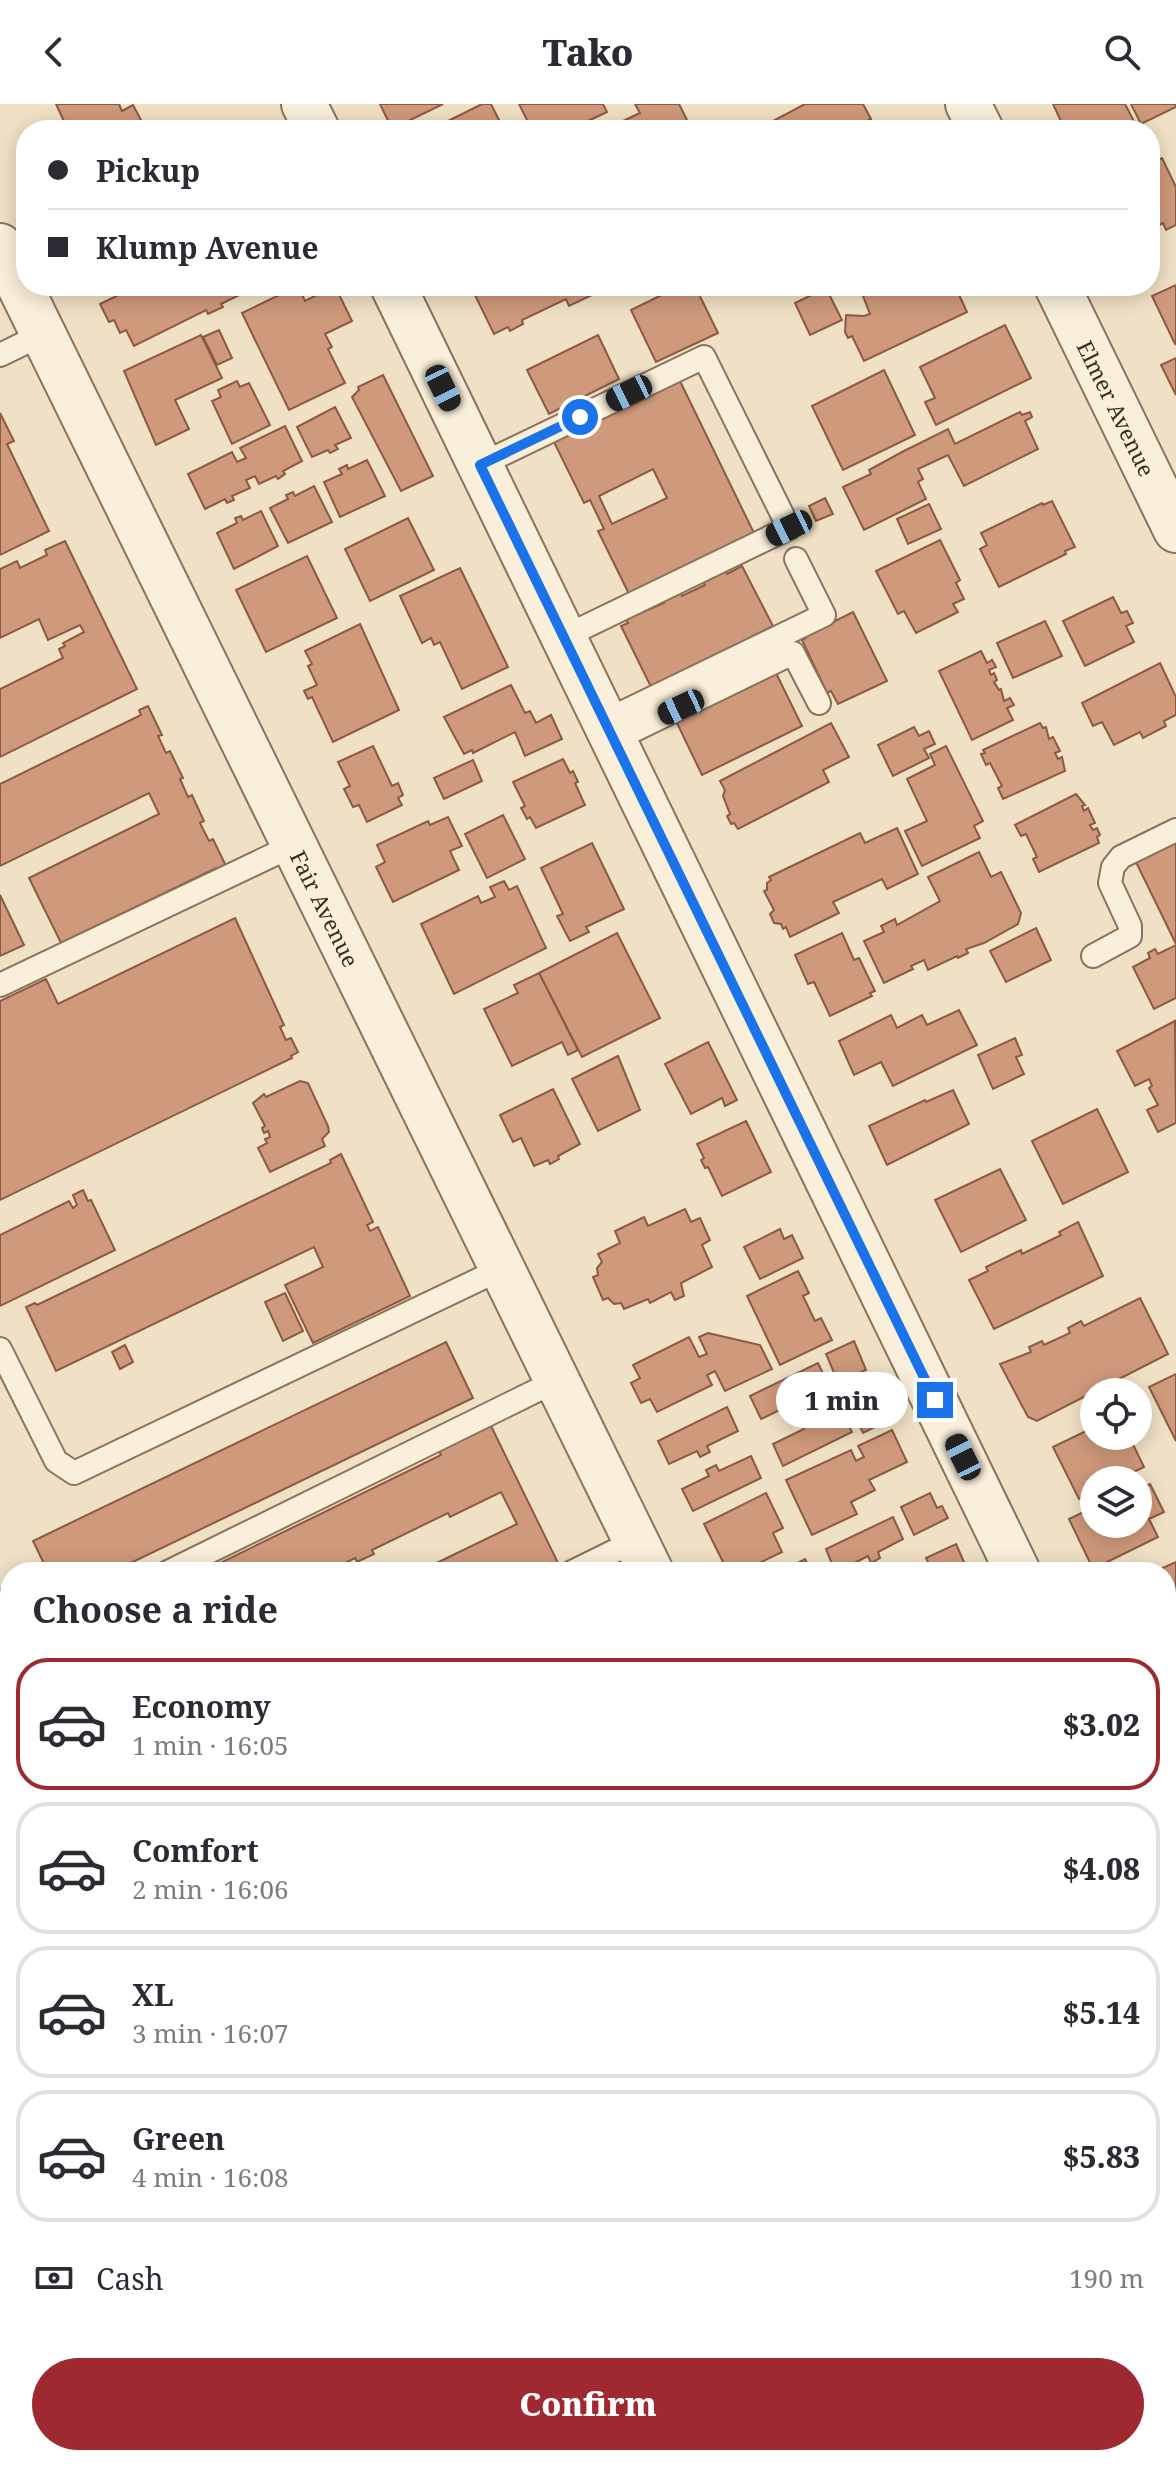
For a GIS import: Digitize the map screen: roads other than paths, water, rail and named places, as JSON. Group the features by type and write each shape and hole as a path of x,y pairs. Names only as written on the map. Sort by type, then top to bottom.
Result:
{"street":[{"name":"Fair Avenue","path":"0,246 16,279"},
{"name":"Fair Avenue","path":"24,296 643,1556"},
{"path":"398,296 1013,1562"},
{"name":"Elmer Avenue","path":"1062,296 1176,530"}],"lane":[{"path":"0,355 43,334"},
{"path":"480,465 704,357 789,528 564,637"},
{"path":"609,730 824,615 796,559"},
{"path":"609,730 793,653 819,703"},
{"path":"1093,956 1130,936 1130,926 1110,883 1113,867 1121,857 1176,830"},
{"path":"0,985 294,845"},
{"path":"0,1349 56,1461 74,1473 503,1268"},
{"path":"188,1562 558,1380"},
{"path":"616,1562 643,1556"}]}
